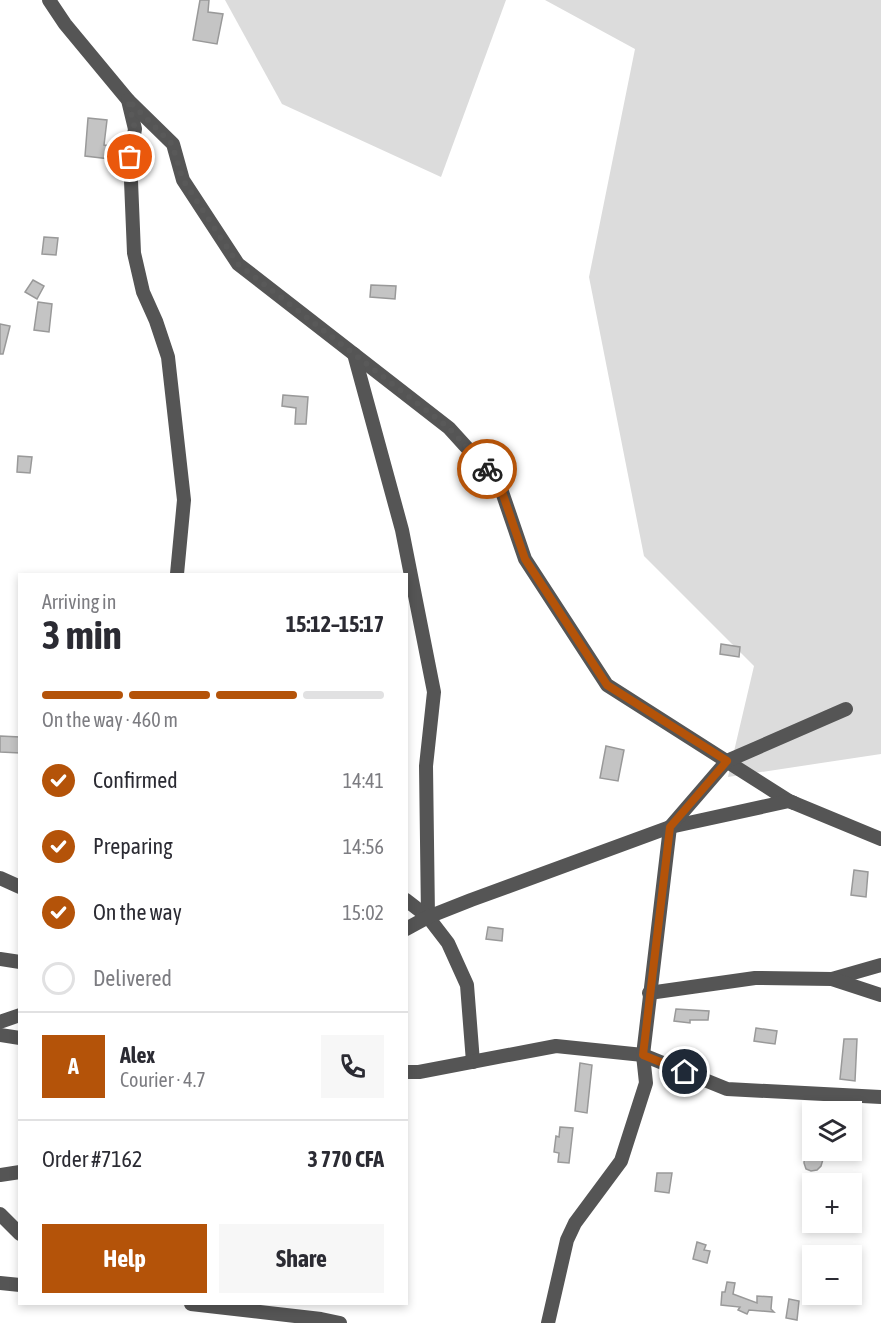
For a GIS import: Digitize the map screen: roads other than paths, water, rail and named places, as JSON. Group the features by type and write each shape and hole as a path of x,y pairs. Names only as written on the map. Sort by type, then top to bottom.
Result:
{"street":[{"path":"49,0 65,24 128,100 172,144 183,180 238,264 449,428 499,483 525,559 607,685 789,801 881,840"},
{"path":"128,100 135,129 130,157 134,253 143,292 168,357 184,500 177,573"},
{"path":"354,354 402,530 434,692 426,766 428,917"},
{"path":"548,1323 567,1240 575,1223 621,1161 646,1083 643,1055 670,827 727,761 846,710"},
{"path":"408,928 428,917 471,900 670,827 789,801"},
{"path":"0,878 18,886"},
{"path":"408,902 428,917 448,943 467,985 473,1062"},
{"path":"0,959 18,962"},
{"path":"649,993 755,978 832,979 881,965"},
{"path":"832,979 881,995"},
{"path":"0,1022 18,1016"},
{"path":"0,1035 18,1038"},
{"path":"408,1072 419,1072 556,1046 643,1055 727,1089 881,1097"},
{"path":"0,1175 18,1172"},
{"path":"0,1214 18,1232"},
{"path":"0,1283 18,1285"},
{"path":"200,1305 333,1322"}]}
